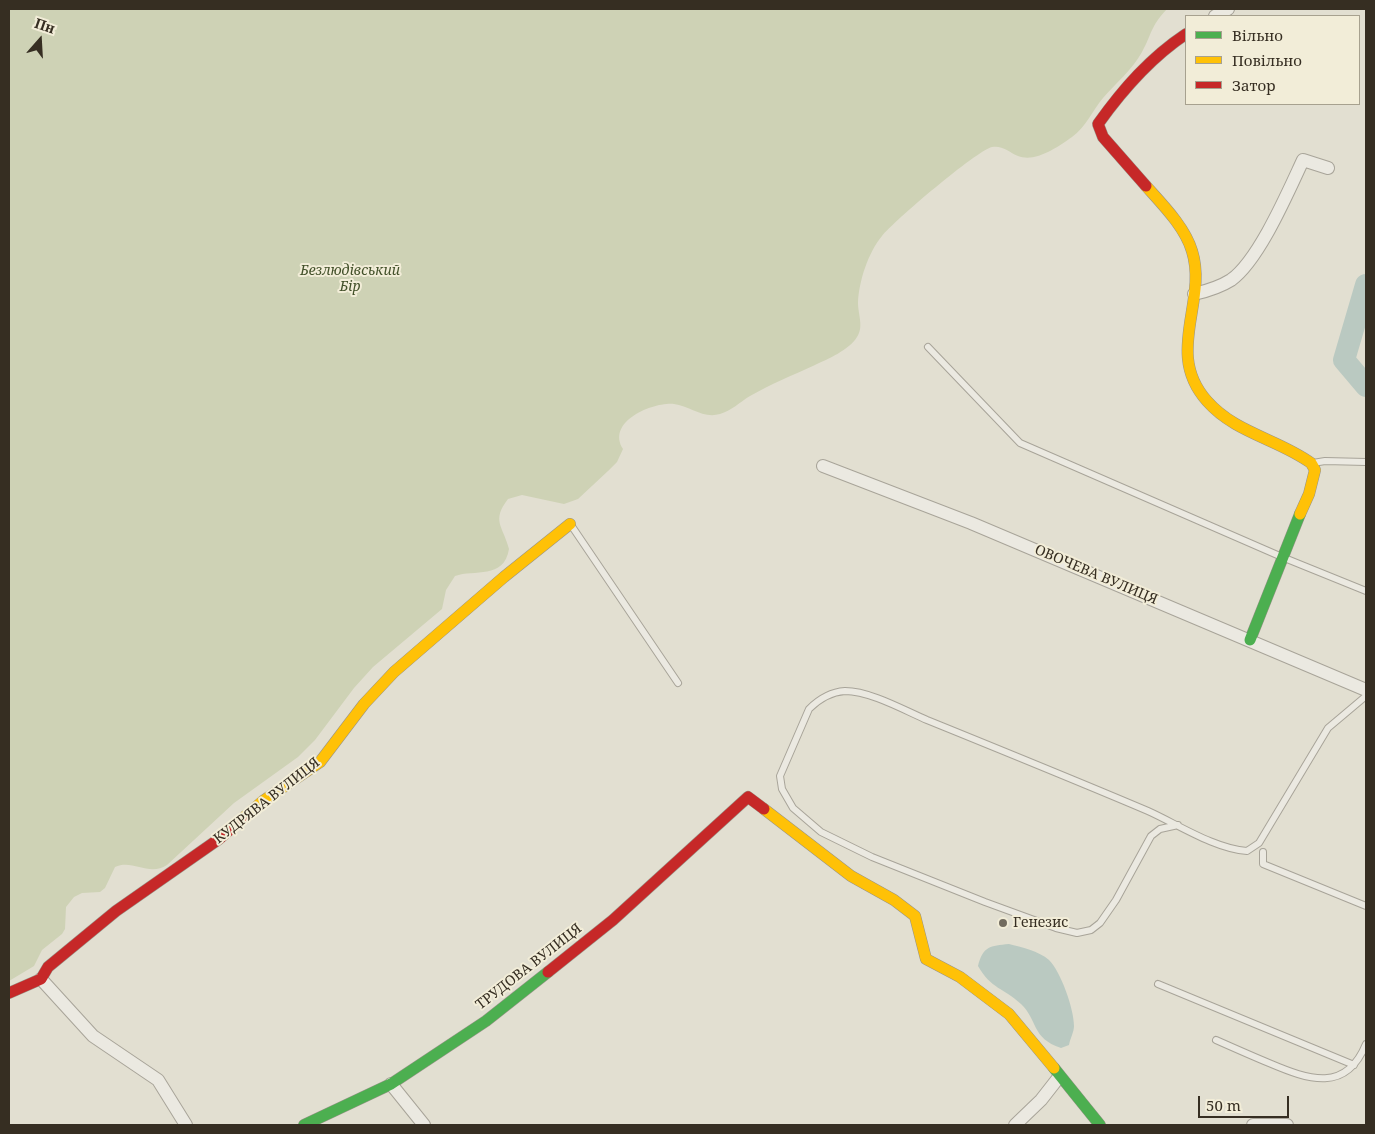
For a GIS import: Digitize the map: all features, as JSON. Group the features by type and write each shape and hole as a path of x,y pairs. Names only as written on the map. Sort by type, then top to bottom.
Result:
{"street":[{"path":"1217,15 1228,9"},
{"path":"1185,35 1148,63 1118,96 1098,124 1103,137 1179,228 1192,248 1195,266 1194,294 1186,346 1192,376 1199,392 1215,408 1242,427 1311,463 1315,470 1314,478 1250,640"},
{"path":"1194,294 1210,290 1232,279 1249,260 1275,220 1303,160 1328,168"},
{"name":"ОВОЧЕВА ВУЛИЦЯ","path":"823,466 971,522 1366,690"},
{"name":"КУДРЯВА ВУЛИЦЯ","path":"9,993 41,979 48,967 116,911 219,839 263,801 320,762 364,704 394,672 504,577 570,524"},
{"name":"ТРУДОВА ВУЛИЦЯ","path":"304,1125 391,1084 486,1021 613,920 748,797 850,876 894,900 915,916 926,959 938,968 960,977 1009,1014 1059,1077"},
{"path":"41,979 93,1036 158,1080 186,1125"},
{"path":"1015,1125 1041,1100 1059,1077 1100,1125"},
{"path":"391,1084 424,1125"},
{"path":"1253,1125 1287,1125"}],"lane":[{"path":"928,348 1009,435 1020,443 1282,557 1366,591"},
{"path":"1311,463 1325,461 1366,462"},
{"path":"570,524 678,683"},
{"path":"1178,825 1160,829 1151,836 1116,900 1100,923 1091,930 1077,933 1056,928 985,902 872,857 821,832 792,808 782,789 780,776 809,709 816,702 834,693 854,692 885,702 1178,825 1221,844 1239,850 1247,850 1255,846 1328,728 1366,696"},
{"path":"1263,852 1263,864 1366,906"},
{"path":"1158,984 1354,1065"},
{"path":"1216,1040 1307,1078 1331,1078 1342,1074 1360,1058 1366,1044"}],"green space":[{"name":"Безлюдівський Бір","path":"9,9 1167,9 1154,26 1134,65 1103,98 1085,124 1072,137 1039,156 1025,158 999,147 992,147 983,151 918,202 882,236 872,251 865,268 858,303 860,329 857,337 849,346 832,357 746,398 724,413 714,415 702,414 674,404 654,406 644,410 626,422 621,430 619,439 623,449 617,462 578,499 564,504 522,495 508,499 499,518 509,549 506,559 501,565 487,572 455,576 446,590 442,609 373,667 354,688 315,740 298,757 234,803 167,865 154,869 128,865 115,867 105,888 100,892 82,893 74,897 66,907 65,929 62,934 42,950 34,966 9,981"}],"shaded area":[{"path":"1009,944 1040,954 1054,966 1066,991 1072,1010 1074,1028 1069,1045 1061,1048 1044,1039 1021,1004 993,984 978,966 982,954 988,948"}],"waterway":[{"path":"1366,285 1344,360 1366,386"}],"traffic: fast":[{"path":"1250,640 1300,514"},
{"path":"304,1125 391,1084 486,1021 548,972"},
{"path":"1054,1068 1100,1125"}],"traffic: slow":[{"path":"1146,186 1179,225 1192,251 1195,289 1188,346 1189,364 1195,383 1207,401 1230,421 1311,463 1315,470 1309,494 1300,514"},
{"path":"242,819 263,801 320,762 364,704 394,672 504,577 570,524"},
{"path":"764,809 851,876 894,900 915,916 926,959 960,977 1009,1014 1054,1068"}],"traffic: jam":[{"path":"1146,186 1103,137 1098,124 1138,75 1161,53 1185,35"},
{"path":"548,972 613,920 748,797 764,809"},
{"path":"9,993 41,979 48,967 116,911 219,839 242,819"}],"place":[{"name":"Генезис","path":"1003,923"}]}
